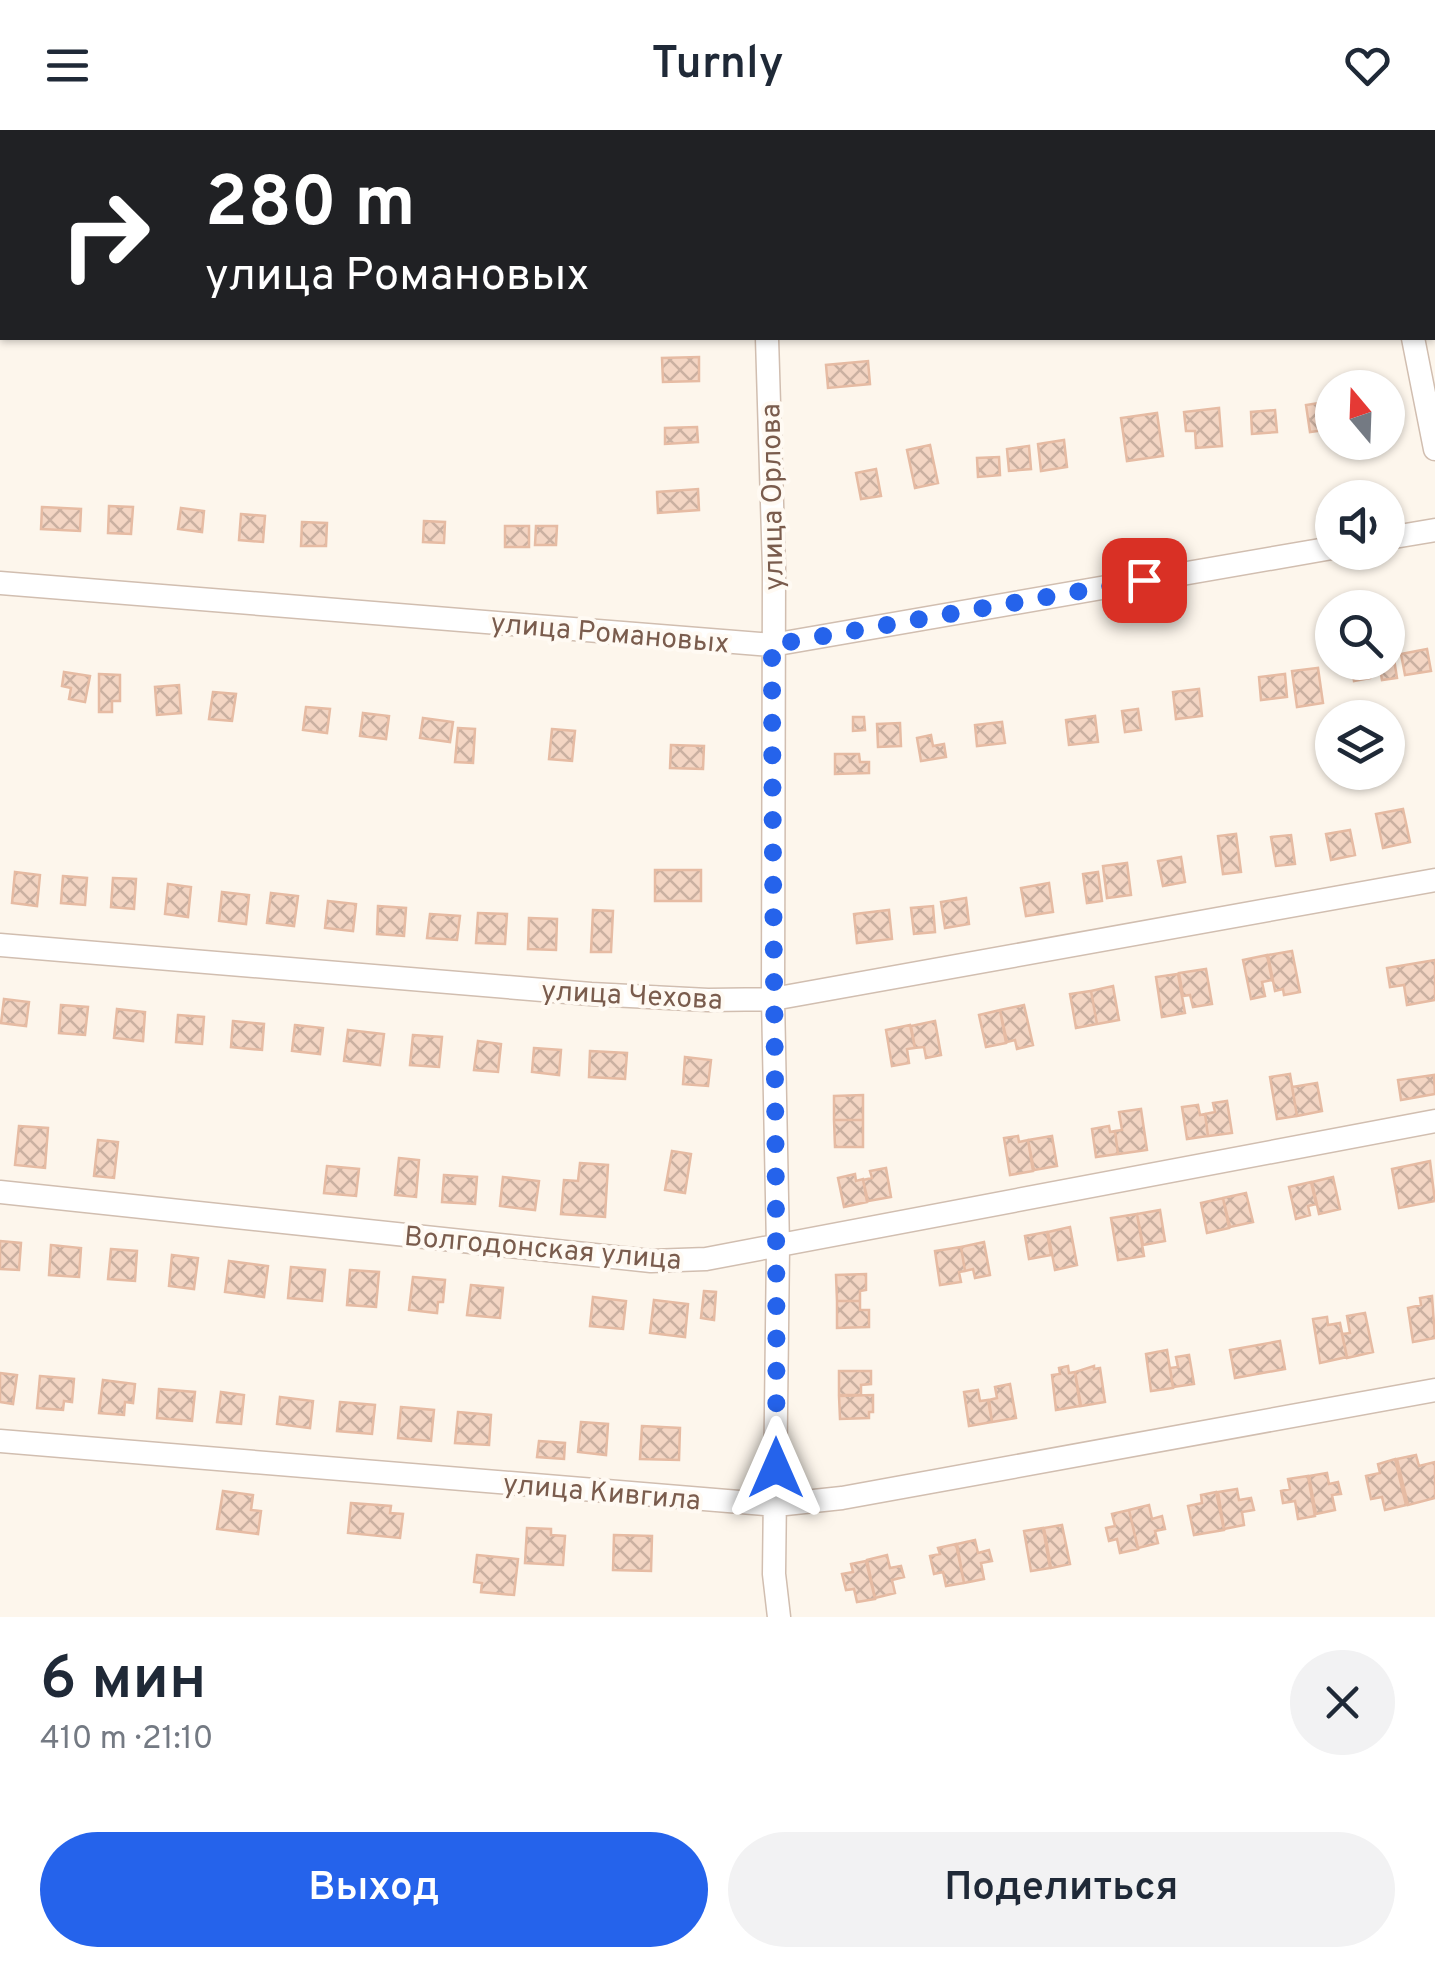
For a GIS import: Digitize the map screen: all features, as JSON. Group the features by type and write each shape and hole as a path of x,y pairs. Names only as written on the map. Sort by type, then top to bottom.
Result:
{"street":[{"name":"улица Орлова","path":"768,340 774,569 773,999 778,1248 774,1574 778,1617"},
{"path":"1413,340 1435,449"},
{"path":"1405,535 1435,530"},
{"name":"улица Романовых","path":"0,583 772,645 1315,551"},
{"name":"улица Чехова","path":"0,945 591,994 773,999 1435,880"},
{"name":"Волгодонская улица","path":"0,1192 651,1262 706,1259 778,1248 1435,1121"},
{"name":"улица Кивгила","path":"0,1440 776,1505 842,1498 1435,1390"}],"building":[{"path":"699,357 699,381 663,382 662,358"},
{"path":"868,361 870,384 828,388 826,365"},
{"path":"1315,404 1315,431 1310,432 1306,405"},
{"path":"1219,408 1222,446 1196,448 1195,431 1186,431 1184,412"},
{"path":"1275,410 1277,432 1252,434 1251,412"},
{"path":"1157,413 1163,456 1127,461 1121,418"},
{"path":"697,427 698,442 665,444 665,428"},
{"path":"1064,440 1067,467 1041,471 1038,444"},
{"path":"930,445 938,483 915,488 907,450"},
{"path":"1029,446 1031,469 1009,471 1007,449"},
{"path":"999,457 1000,475 978,477 977,458"},
{"path":"876,469 881,496 861,499 856,473"},
{"path":"698,489 699,510 658,513 657,492"},
{"path":"109,506 133,507 131,534 108,533"},
{"path":"42,507 81,509 80,531 41,529"},
{"path":"181,508 204,511 202,532 178,529"},
{"path":"241,514 265,516 263,542 239,540"},
{"path":"424,521 445,522 444,543 423,542"},
{"path":"302,522 327,523 326,546 301,546"},
{"path":"505,526 529,526 529,547 505,547"},
{"path":"536,526 557,526 556,545 535,545"},
{"path":"1427,649 1431,671 1405,675 1405,653"},
{"path":"1315,668 1323,700 1297,707 1292,671"},
{"path":"64,672 90,676 85,702 69,699 71,688 62,686"},
{"path":"99,674 120,675 120,701 112,701 112,712 99,712"},
{"path":"1285,674 1287,697 1261,700 1259,677"},
{"path":"179,685 181,713 157,715 155,687"},
{"path":"1199,689 1202,716 1176,719 1173,692"},
{"path":"213,692 236,694 232,721 209,719"},
{"path":"306,707 330,709 327,733 303,730"},
{"path":"1138,709 1141,730 1125,732 1122,711"},
{"path":"363,713 389,716 386,739 360,736"},
{"path":"1095,716 1098,742 1069,745 1066,720"},
{"path":"853,717 864,717 865,730 853,731"},
{"path":"423,718 453,722 450,742 420,738"},
{"path":"1002,722 1005,743 977,746 975,725"},
{"path":"900,723 901,746 878,747 877,724"},
{"path":"458,728 475,729 473,763 455,762"},
{"path":"552,729 575,731 572,761 549,759"},
{"path":"931,735 933,746 944,744 946,757 921,761 917,738"},
{"path":"671,745 704,746 703,769 670,768"},
{"path":"835,754 859,754 860,762 869,762 869,773 835,774"},
{"path":"1403,809 1410,842 1383,848 1376,814"},
{"path":"1350,830 1355,855 1331,860 1326,834"},
{"path":"1236,834 1241,872 1223,874 1218,836"},
{"path":"1291,835 1295,864 1276,866 1271,837"},
{"path":"1181,857 1185,882 1163,886 1158,861"},
{"path":"1127,863 1131,895 1107,898 1103,866"},
{"path":"655,870 701,870 701,901 655,901"},
{"path":"15,872 40,875 37,906 12,903"},
{"path":"1098,872 1102,901 1087,903 1083,874"},
{"path":"63,876 87,878 85,905 61,903"},
{"path":"113,878 136,879 134,909 111,907"},
{"path":"1049,883 1053,912 1026,916 1021,888"},
{"path":"168,884 191,887 188,917 165,914"},
{"path":"222,892 249,895 246,924 219,921"},
{"path":"271,893 298,896 294,926 267,923"},
{"path":"966,898 969,924 945,928 941,902"},
{"path":"328,901 356,904 353,931 325,928"},
{"path":"378,906 406,908 404,936 377,934"},
{"path":"933,906 935,932 914,934 911,908"},
{"path":"593,910 613,911 611,952 591,952"},
{"path":"889,910 892,939 857,943 854,914"},
{"path":"478,913 507,914 505,944 476,943"},
{"path":"430,914 460,916 457,940 427,938"},
{"path":"529,918 557,919 556,950 528,949"},
{"path":"1292,951 1300,992 1284,995 1283,989 1275,991 1268,955"},
{"path":"1267,955 1272,980 1262,982 1265,996 1251,999 1243,960"},
{"path":"1435,960 1435,1000 1407,1005 1404,985 1390,987 1387,968"},
{"path":"1206,969 1212,1004 1193,1007 1190,995 1183,996 1179,973"},
{"path":"1178,974 1185,1013 1162,1017 1156,977"},
{"path":"1113,986 1119,1020 1097,1024 1091,991"},
{"path":"1091,991 1097,1024 1076,1028 1070,994"},
{"path":"4,999 29,1002 26,1026 1,1023"},
{"path":"61,1005 88,1007 85,1035 59,1033"},
{"path":"1024,1005 1033,1045 1017,1049 1015,1040 1007,1042 1000,1010"},
{"path":"117,1009 145,1012 143,1041 114,1038"},
{"path":"1000,1010 1006,1043 986,1047 979,1015"},
{"path":"178,1015 204,1017 202,1044 176,1042"},
{"path":"233,1021 264,1024 262,1050 231,1047"},
{"path":"935,1021 941,1055 926,1058 924,1047 915,1048 911,1026"},
{"path":"295,1025 323,1028 320,1054 292,1051"},
{"path":"910,1025 915,1048 907,1049 909,1063 892,1066 886,1030"},
{"path":"348,1030 384,1034 380,1065 344,1061"},
{"path":"413,1035 442,1037 439,1067 410,1065"},
{"path":"478,1041 501,1044 498,1072 474,1070"},
{"path":"534,1048 561,1050 559,1075 532,1072"},
{"path":"590,1051 627,1053 625,1079 589,1077"},
{"path":"685,1057 711,1060 708,1086 683,1084"},
{"path":"1290,1074 1297,1116 1277,1119 1270,1077"},
{"path":"1434,1075 1435,1094 1401,1100 1398,1080"},
{"path":"1317,1083 1322,1111 1297,1116 1292,1087"},
{"path":"863,1095 863,1120 834,1120 834,1096"},
{"path":"1227,1101 1232,1133 1208,1136 1205,1114 1215,1112 1213,1103"},
{"path":"1198,1105 1200,1115 1205,1114 1208,1136 1187,1139 1182,1107"},
{"path":"1141,1109 1147,1150 1118,1154 1115,1131 1122,1130 1119,1112"},
{"path":"834,1120 863,1120 863,1147 835,1147"},
{"path":"19,1126 48,1128 45,1168 15,1165"},
{"path":"1109,1126 1110,1132 1115,1131 1118,1154 1096,1157 1092,1129"},
{"path":"1018,1136 1019,1142 1028,1140 1033,1171 1010,1175 1004,1138"},
{"path":"1052,1136 1057,1166 1034,1170 1028,1140"},
{"path":"98,1140 118,1142 114,1178 94,1176"},
{"path":"672,1151 691,1154 685,1193 665,1190"},
{"path":"399,1158 419,1160 416,1197 395,1195"},
{"path":"1430,1161 1435,1201 1399,1208 1392,1169"},
{"path":"580,1163 608,1165 605,1217 561,1214 564,1180 578,1181"},
{"path":"327,1166 359,1169 356,1196 324,1193"},
{"path":"886,1168 891,1197 868,1201 863,1180 872,1178 870,1171"},
{"path":"855,1174 856,1181 863,1179 867,1202 844,1207 838,1178"},
{"path":"444,1175 477,1177 475,1204 442,1202"},
{"path":"503,1177 539,1181 535,1210 500,1206"},
{"path":"1333,1177 1340,1209 1319,1214 1312,1182"},
{"path":"1311,1182 1316,1204 1308,1206 1310,1215 1296,1219 1289,1187"},
{"path":"1246,1193 1253,1222 1230,1227 1223,1198"},
{"path":"1223,1198 1229,1228 1207,1233 1201,1203"},
{"path":"1160,1210 1165,1241 1143,1245 1137,1214"},
{"path":"1137,1214 1144,1256 1118,1260 1111,1218"},
{"path":"1070,1227 1077,1265 1055,1270 1048,1232"},
{"path":"1047,1232 1051,1255 1029,1259 1025,1236"},
{"path":"0,1241 21,1243 19,1270 0,1269"},
{"path":"984,1242 990,1275 975,1278 973,1269 965,1271 961,1247"},
{"path":"51,1245 81,1248 79,1277 49,1275"},
{"path":"961,1247 965,1271 959,1272 961,1282 940,1285 935,1251"},
{"path":"111,1249 137,1251 135,1281 108,1279"},
{"path":"172,1255 198,1258 194,1289 169,1286"},
{"path":"229,1261 268,1266 264,1297 225,1292"},
{"path":"291,1267 325,1270 322,1301 288,1298"},
{"path":"350,1270 379,1272 376,1307 347,1305"},
{"path":"866,1274 866,1290 860,1291 860,1301 837,1301 836,1275"},
{"path":"413,1277 445,1280 443,1302 438,1302 437,1313 409,1310"},
{"path":"471,1285 503,1288 500,1318 467,1315"},
{"path":"704,1291 716,1292 714,1320 701,1318"},
{"path":"1432,1296 1435,1338 1413,1342 1408,1308 1421,1305 1420,1298"},
{"path":"593,1297 626,1301 623,1329 590,1326"},
{"path":"654,1300 688,1304 685,1337 650,1333"},
{"path":"837,1301 860,1301 860,1310 869,1310 869,1327 837,1328"},
{"path":"1365,1313 1373,1352 1347,1358 1342,1334 1350,1333 1347,1316"},
{"path":"1327,1317 1328,1325 1340,1323 1347,1357 1320,1363 1313,1319"},
{"path":"1280,1341 1285,1369 1235,1378 1230,1350"},
{"path":"1167,1350 1173,1388 1151,1391 1146,1354"},
{"path":"1189,1355 1194,1384 1173,1387 1170,1368 1178,1367 1176,1357"},
{"path":"1068,1366 1069,1373 1075,1372 1080,1406 1056,1410 1052,1375 1060,1374 1059,1368"},
{"path":"1100,1368 1105,1402 1081,1406 1075,1372"},
{"path":"839,1371 871,1371 871,1384 861,1385 861,1395 839,1395"},
{"path":"0,1373 17,1375 13,1404 0,1402"},
{"path":"40,1376 74,1379 72,1402 64,1401 63,1410 37,1408"},
{"path":"103,1380 135,1384 133,1403 125,1402 124,1415 99,1413"},
{"path":"1010,1384 1016,1418 992,1422 989,1400 997,1398 995,1387"},
{"path":"159,1389 195,1392 192,1421 157,1418"},
{"path":"978,1390 980,1401 988,1400 992,1422 969,1426 964,1392"},
{"path":"221,1392 244,1395 241,1424 217,1422"},
{"path":"873,1395 869,1418 840,1419 839,1396"},
{"path":"280,1397 313,1401 310,1428 277,1424"},
{"path":"340,1402 375,1405 372,1434 337,1431"},
{"path":"401,1407 434,1410 431,1441 398,1438"},
{"path":"458,1412 491,1415 489,1445 455,1443"},
{"path":"581,1422 608,1424 606,1455 578,1452"},
{"path":"642,1426 680,1428 679,1460 640,1459"},
{"path":"539,1441 565,1443 564,1459 537,1457"},
{"path":"1416,1455 1419,1466 1435,1462 1435,1498 1408,1505 1397,1459"},
{"path":"1395,1459 1406,1505 1385,1510 1382,1497 1371,1499 1366,1476 1380,1473 1378,1464"},
{"path":"1327,1473 1329,1484 1338,1482 1341,1494 1332,1495 1335,1510 1316,1514 1309,1476"},
{"path":"1308,1476 1315,1516 1298,1519 1295,1501 1283,1503 1281,1491 1290,1489 1288,1479"},
{"path":"1237,1489 1239,1500 1251,1498 1254,1510 1242,1512 1244,1525 1224,1529 1218,1492"},
{"path":"223,1491 253,1495 251,1510 261,1511 258,1534 217,1529"},
{"path":"1216,1492 1224,1530 1194,1535 1188,1506 1202,1503 1201,1495"},
{"path":"351,1503 391,1506 390,1513 403,1514 400,1538 348,1533"},
{"path":"1149,1505 1152,1519 1162,1516 1165,1529 1155,1531 1158,1543 1138,1548 1129,1510"},
{"path":"1129,1510 1138,1549 1120,1553 1117,1539 1109,1541 1106,1528 1115,1526 1112,1514"},
{"path":"1062,1525 1070,1564 1051,1568 1044,1528"},
{"path":"527,1528 551,1529 551,1535 565,1536 563,1565 525,1563"},
{"path":"1043,1528 1050,1568 1031,1571 1024,1531"},
{"path":"614,1535 652,1536 651,1571 613,1570"},
{"path":"975,1540 978,1553 989,1550 992,1561 981,1563 984,1579 964,1583 957,1544"},
{"path":"956,1544 964,1583 946,1586 943,1572 934,1574 930,1556 940,1554 938,1548"},
{"path":"477,1555 518,1559 514,1595 481,1592 482,1583 474,1582"},
{"path":"887,1555 890,1568 901,1566 904,1577 892,1580 895,1593 875,1598 867,1560"},
{"path":"866,1561 875,1599 857,1602 854,1589 846,1590 842,1574 853,1572 851,1564"}],"route":[{"path":"776,1468 778,1248 772,645 1144,580"}]}
